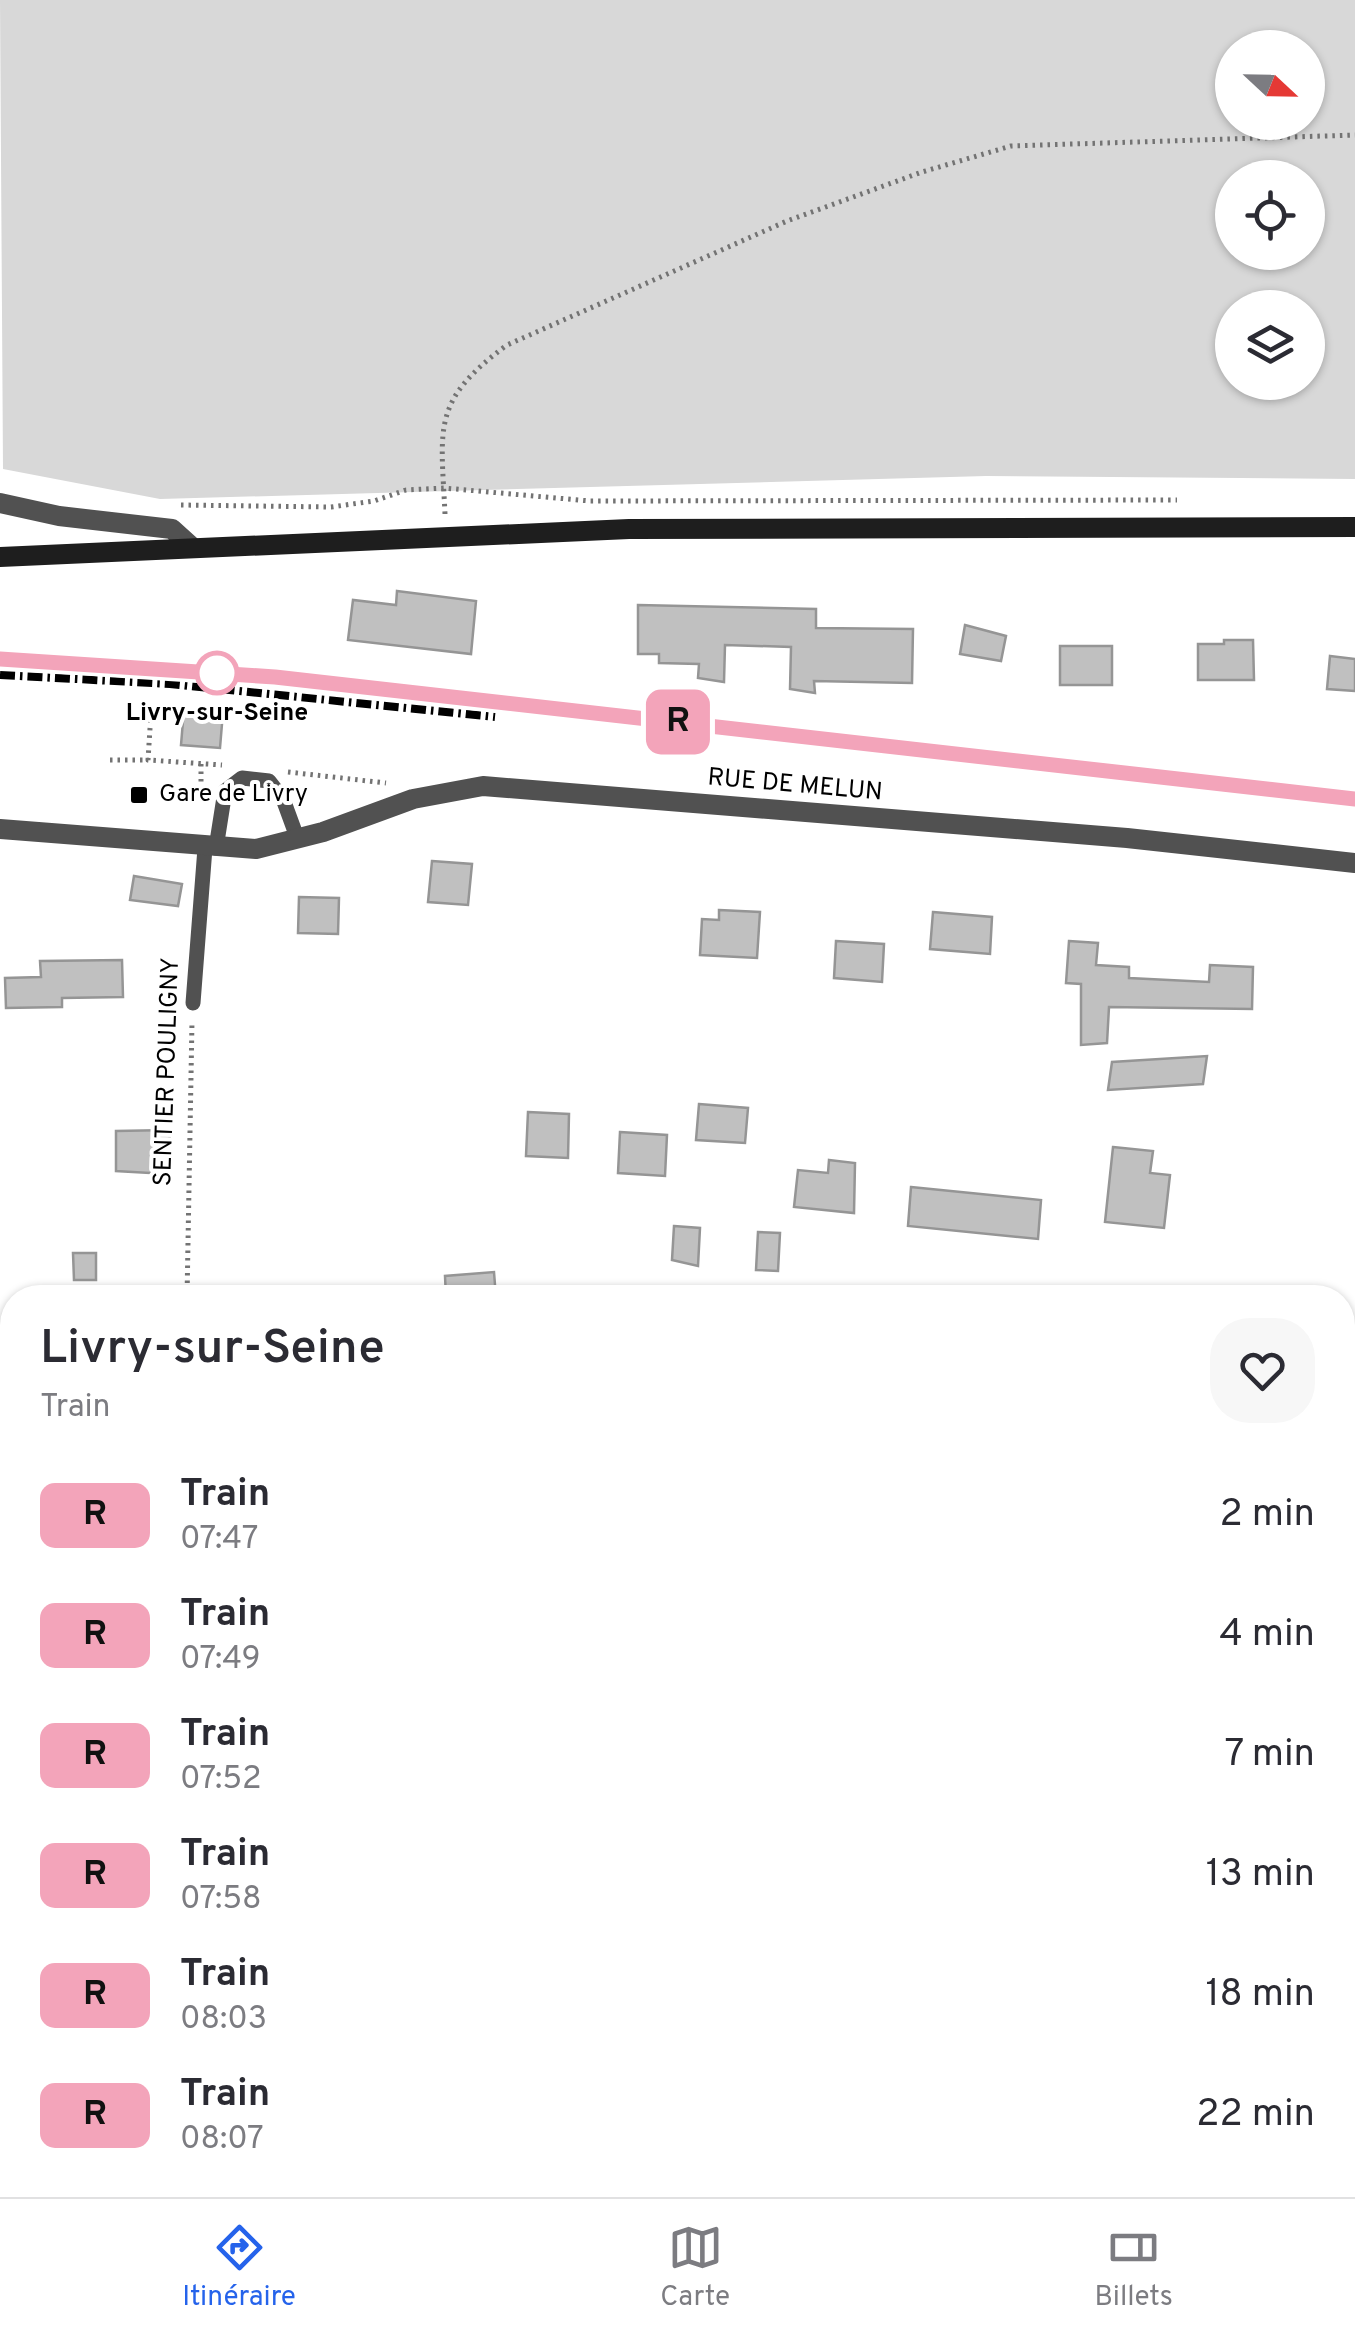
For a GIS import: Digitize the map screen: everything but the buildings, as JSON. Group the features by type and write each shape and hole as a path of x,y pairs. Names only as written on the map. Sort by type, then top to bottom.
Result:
{"main road":[{"path":"0,557 446,534 804,528 1355,527"}],"street":[{"path":"0,503 59,516 172,529 193,548"},
{"name":"RUE DE MELUN","path":"0,828 256,849 298,840 413,799 484,786 1108,837 1355,863"}],"lane":[{"name":"SENTIER POULIGNY","path":"192,1003 210,848 225,792 242,778 268,782 283,799 298,840"}],"path":[{"path":"446,534 441,437 449,403 480,365 507,345 787,220 922,172 1011,146 1355,136"},
{"path":"180,505 331,508 406,490 444,488 590,500 1178,500"},
{"path":"110,760 148,760"},
{"name":"SENTIER POULIGNY","path":"187,1285 192,1003"}],"shaded area":[{"path":"0,0 1355,0 1355,479 986,476 160,499 3,469"}],"railway":[{"path":"0,659 275,677 1355,799"},
{"path":"0,675 170,684 495,717"}],"train":[{"name":"R","path":"0,659 275,677 952,750 1355,799"}],"place":[{"name":"Livry-sur-Seine","path":"217,673"},
{"name":"Gare de Livry","path":"139,795"}]}
